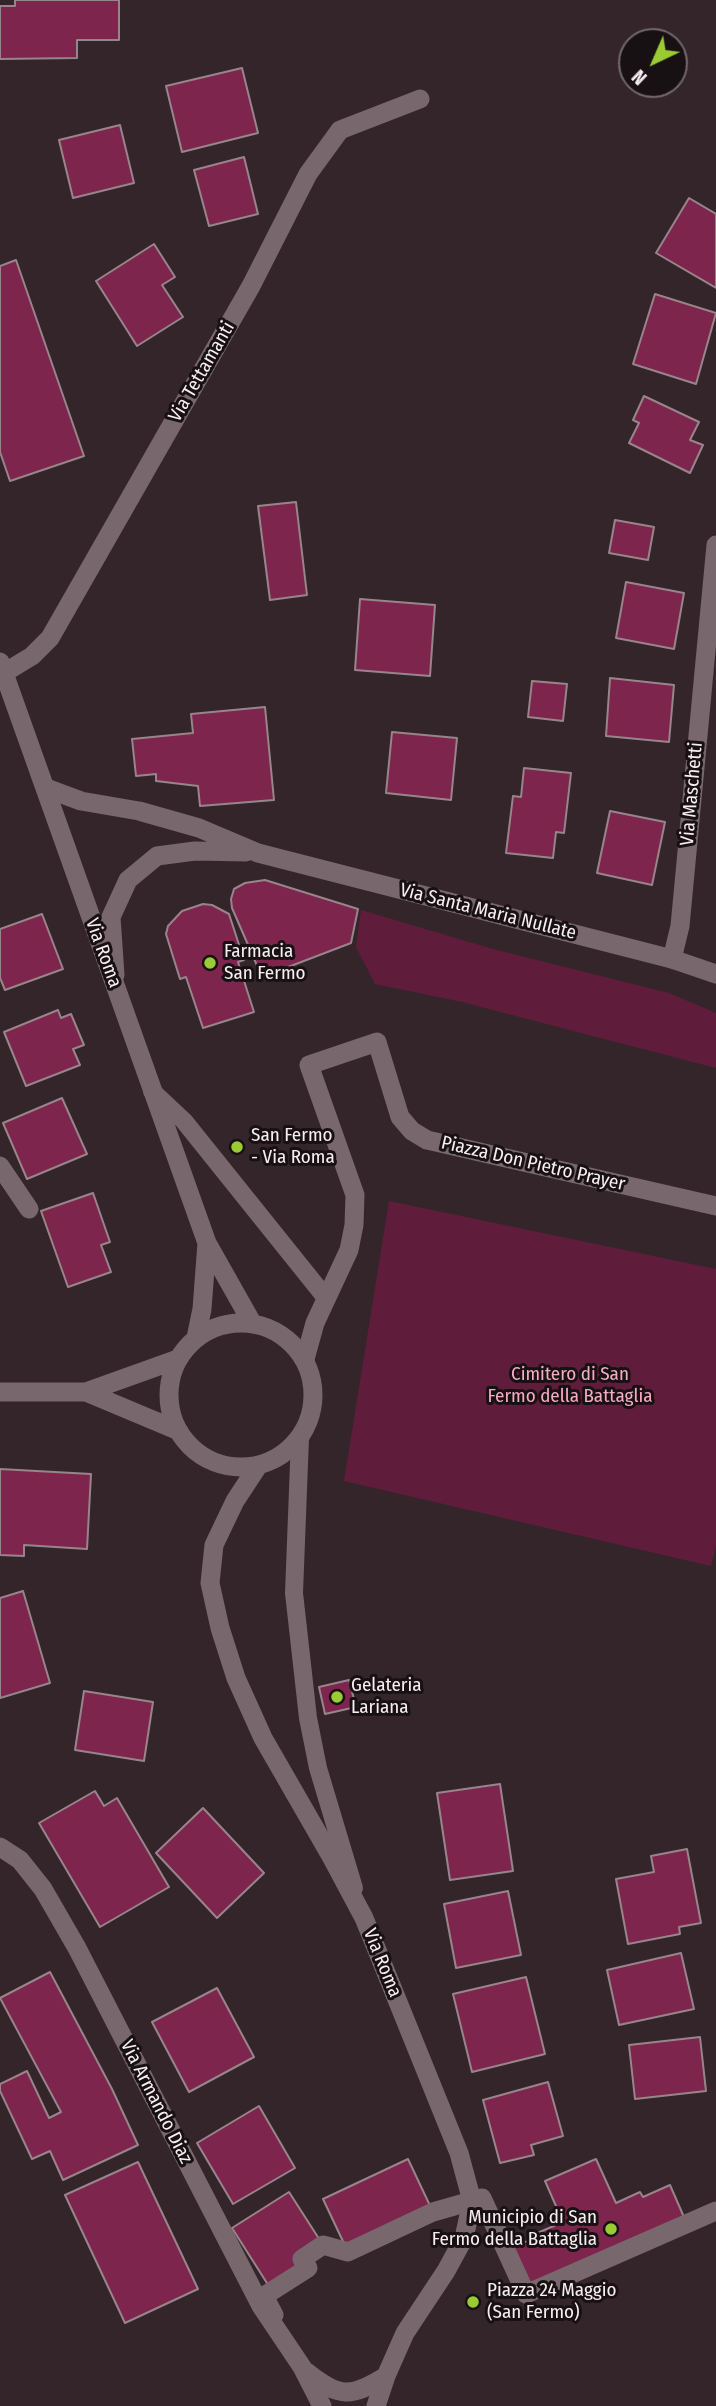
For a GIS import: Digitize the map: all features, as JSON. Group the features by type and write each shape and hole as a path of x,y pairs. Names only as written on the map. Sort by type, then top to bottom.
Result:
{"street":[{"name":"Via Tettamanti","path":"2,667 32,656 50,638 251,286 308,174 340,130 420,99"},
{"name":"Via Maschetti","path":"672,959 680,926 716,545"},
{"name":"Via Roma","path":"2,667 206,1243 251,1321"},
{"name":"Via Santa Maria Nullate","path":"46,788 80,801 139,811 199,828 258,853 715,971"},
{"name":"Via Santa Maria Nullate","path":"116,990 111,917 128,880 156,856 195,851 258,853"},
{"name":"Piazza Don Pietro Prayer","path":"304,1359 314,1323 349,1250 354,1225 355,1195 309,1065 377,1042 400,1117 412,1131 427,1140 716,1206"},
{"path":"0,1166 29,1209"},
{"name":"Via Roma","path":"196,1338 202,1309 206,1243"},
{"path":"251,1321 290,1341 304,1359 313,1384 313,1409 300,1438 279,1458 258,1466 236,1468 212,1461 186,1443 172,1418 170,1385 178,1359 196,1338 209,1329 251,1321"},
{"path":"0,1392 86,1392 178,1359"},
{"path":"86,1392 179,1431"},
{"name":"Via Roma","path":"258,1466 235,1501 214,1545 210,1583 220,1628 236,1678 263,1738 364,1918 459,2153 472,2202 464,2238 433,2292 405,2333 376,2406"},
{"name":"Via Armando Diaz","path":"0,1847 20,1860 43,1889 77,1948 261,2306 302,2367"},
{"path":"322,2406 264,2296 308,2268 302,2259 323,2245 348,2252 433,2212 482,2198 526,2294 716,2211"},
{"path":"302,2367 326,2388 341,2394 364,2390 386,2376"},
{"path":"302,2367 330,2406"}],"lane":[{"path":"152,1090 184,1121 326,1298"},
{"path":"300,1438 294,1593 308,1718 318,1768 364,1918"}],"green space":[{"path":"361,910 493,949 669,993 716,1013 716,1068 462,1002 375,984 356,947"},
{"name":"Cimitero di San Fermo della Battaglia","path":"389,1201 716,1269 716,1546 711,1566 344,1481"}],"building":[{"path":"15,0 119,0 119,40 77,40 77,58 0,59 0,6 15,6"},
{"path":"242,68 258,133 182,152 166,86"},
{"path":"120,125 134,183 73,198 59,140"},
{"path":"244,157 258,214 209,226 194,170"},
{"path":"689,198 716,214 716,288 656,253"},
{"path":"154,244 175,277 162,285 183,317 137,346 96,281"},
{"path":"16,260 84,456 10,481 0,452 0,266"},
{"path":"655,294 716,313 696,384 633,364"},
{"path":"644,396 699,422 690,440 703,445 690,473 629,443 639,423 633,420"},
{"path":"296,502 307,595 270,600 258,506"},
{"path":"615,520 654,527 648,560 609,553"},
{"path":"626,582 684,593 674,649 616,638"},
{"path":"360,599 435,605 430,676 355,670"},
{"path":"610,678 674,685 669,742 606,736"},
{"path":"532,681 567,684 563,721 528,717"},
{"path":"265,707 274,800 200,806 198,786 156,781 156,774 136,776 132,739 193,733 191,714"},
{"path":"392,732 457,738 451,800 386,793"},
{"path":"524,768 571,773 564,833 556,832 553,858 506,853 513,796 521,797"},
{"path":"610,811 665,822 652,885 597,873"},
{"path":"265,880 358,909 351,943 262,977 232,908 231,899 234,889 245,883"},
{"path":"203,904 212,905 229,914 244,960 238,962 254,1012 203,1028 186,977 180,979 166,934 168,926 182,911"},
{"path":"42,914 63,969 5,990 0,978 0,929"},
{"path":"58,1010 61,1018 71,1014 84,1045 73,1049 80,1065 26,1086 4,1032"},
{"path":"62,1098 87,1154 27,1179 3,1123"},
{"path":"93,1193 110,1242 101,1245 111,1272 68,1287 41,1211"},
{"path":"0,1469 91,1474 87,1549 24,1545 24,1556 0,1555"},
{"path":"23,1591 50,1683 0,1698 0,1598"},
{"name":"Gelateria Lariana","path":"349,1680 356,1707 325,1714 319,1687"},
{"path":"84,1691 153,1702 144,1761 75,1750"},
{"path":"500,1784 513,1871 450,1880 437,1793"},
{"path":"95,1791 104,1806 117,1798 169,1887 100,1927 39,1823"},
{"path":"203,1808 264,1873 217,1918 156,1853"},
{"path":"687,1849 701,1923 679,1927 680,1934 628,1944 616,1879 654,1872 651,1856"},
{"path":"508,1891 521,1955 456,1968 444,1904"},
{"path":"681,1953 694,2009 619,2025 607,1970"},
{"path":"50,1972 112,2089 138,2145 63,2180 50,2151 32,2159 0,2091 0,2084 27,2071 49,2118 61,2112 0,1998"},
{"path":"526,1977 545,2054 472,2072 453,1994"},
{"path":"217,1988 254,2057 189,2092 152,2022"},
{"path":"700,2037 706,2091 635,2099 629,2045"},
{"path":"548,2082 563,2136 531,2145 534,2155 500,2163 483,2100"},
{"path":"259,2106 295,2168 233,2204 197,2143"},
{"path":"408,2159 433,2212 348,2252 323,2199"},
{"name":"Municipio di San Fermo della Battaglia","path":"596,2159 616,2203 640,2192 643,2197 670,2185 687,2224 526,2294 507,2250 563,2222 545,2181"},
{"path":"138,2162 198,2289 125,2323 65,2195"},
{"path":"289,2192 323,2245 272,2291 232,2228"}],"place":[{"name":"Farmacia San Fermo","path":"210,963"},
{"name":"San Fermo - Via Roma","path":"237,1147"},
{"name":"Gelateria Lariana","path":"337,1697"},
{"name":"Municipio di San Fermo della Battaglia","path":"611,2229"},
{"name":"Piazza 24 Maggio (San Fermo)","path":"473,2302"}]}
